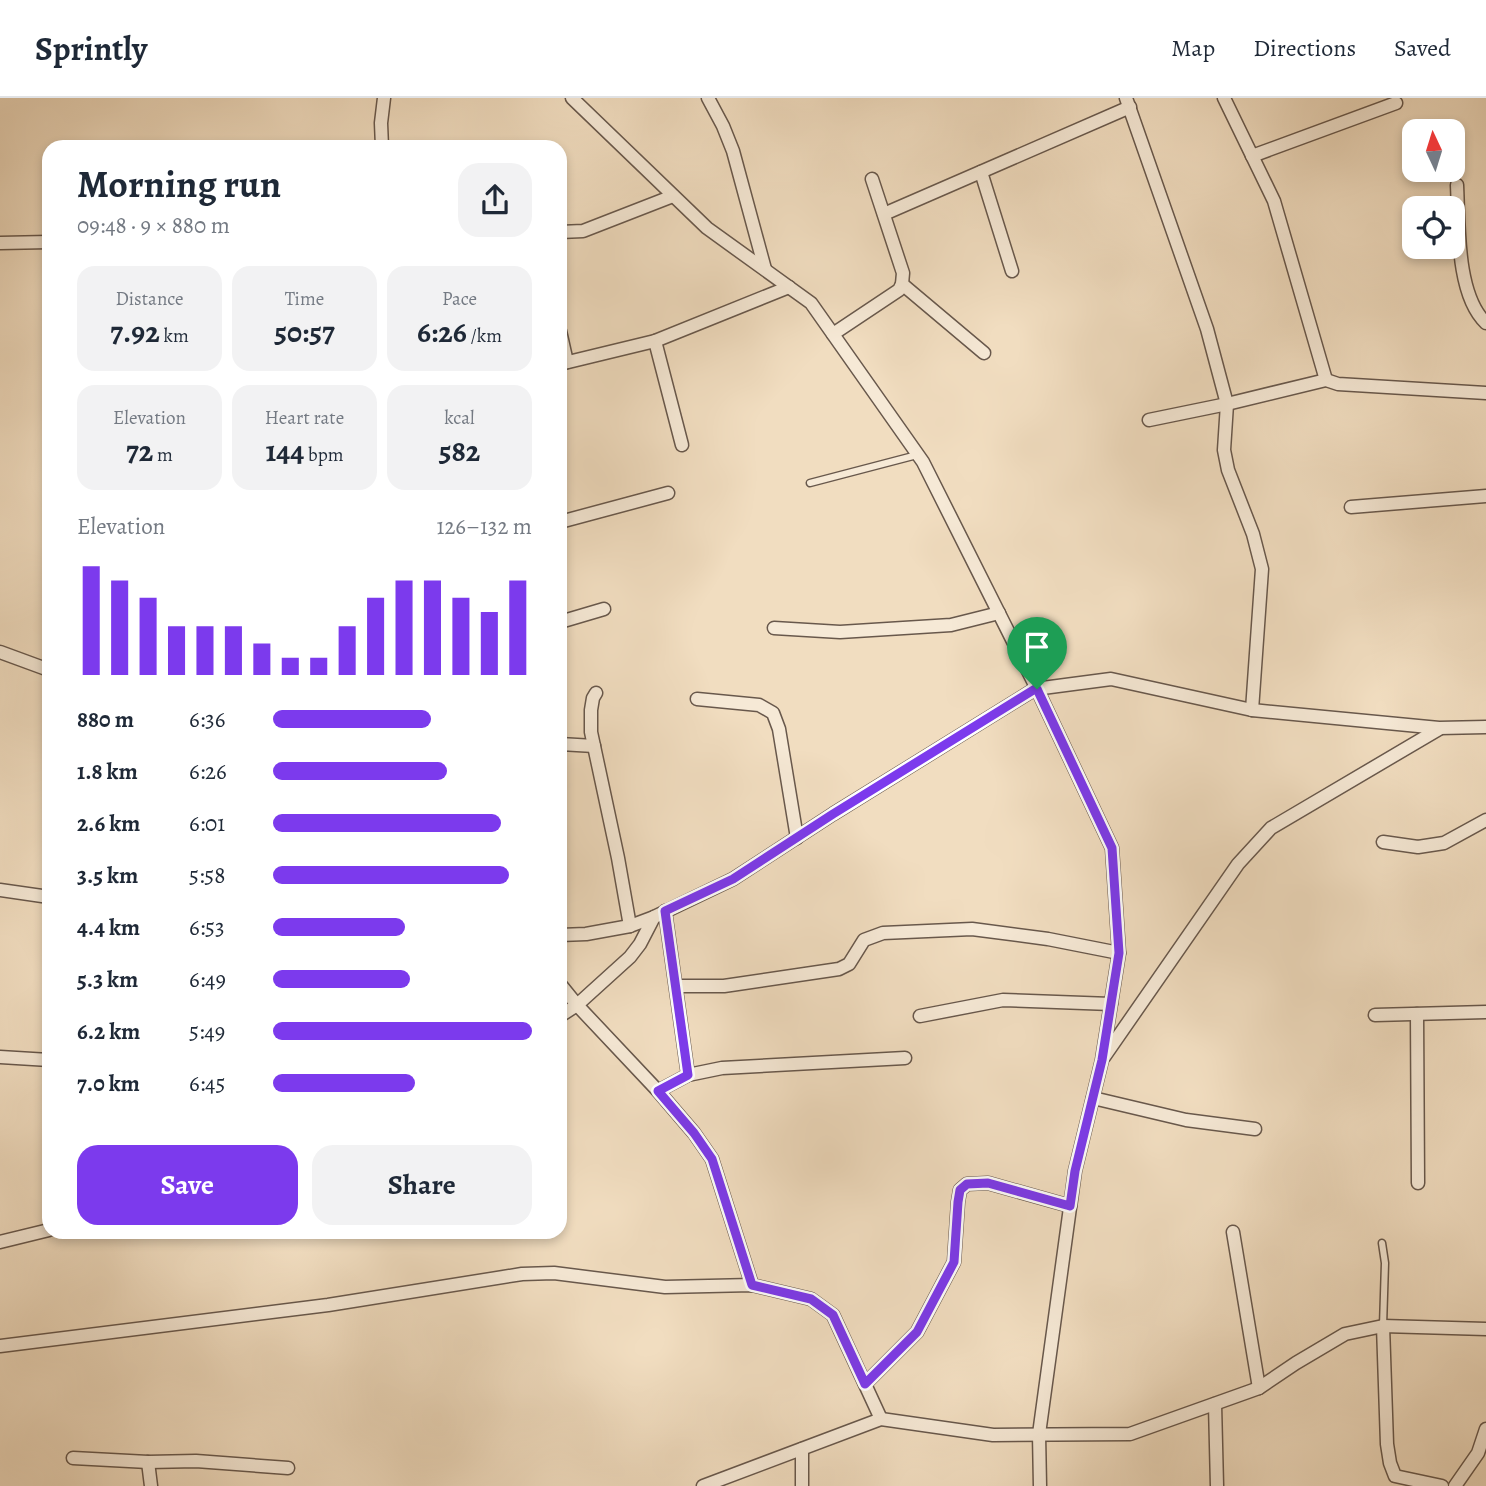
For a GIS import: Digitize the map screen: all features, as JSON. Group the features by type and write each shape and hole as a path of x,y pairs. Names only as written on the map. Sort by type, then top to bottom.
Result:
{"street":[{"path":"382,140 384,98"},
{"path":"572,98 707,228 811,303 918,455 1037,689 1112,848 1119,953 1102,1060 1075,1171 1039,1434 1040,1486"},
{"path":"708,98 733,151 765,270"},
{"path":"1224,98 1274,201 1326,380"},
{"path":"884,215 1128,102 1207,329 1227,404 1224,450 1228,470 1253,534 1262,569 1252,710"},
{"path":"1252,156 1396,103"},
{"path":"981,172 1012,271"},
{"path":"833,334 899,290 902,284 903,273 872,179"},
{"path":"1457,185 1464,277 1467,290 1486,323"},
{"path":"567,232 583,231 673,195"},
{"path":"0,243 42,242"},
{"path":"902,284 984,353"},
{"path":"567,362 655,341 789,287"},
{"path":"655,341 682,445"},
{"path":"1149,420 1326,380 1338,384 1486,393"},
{"path":"567,520 668,493"},
{"path":"1351,507 1486,496"},
{"path":"567,620 604,609"},
{"path":"774,628 840,632 951,625 999,613"},
{"path":"0,652 42,667"},
{"path":"567,935 630,926 733,879 1035,689 1111,680 1252,710 1439,729 1486,727"},
{"path":"596,693 591,710 591,732 630,926"},
{"path":"697,699 759,705 773,713 779,729 797,838"},
{"path":"1102,1060 1238,864 1271,828 1439,729"},
{"path":"567,744 594,746"},
{"path":"1383,842 1418,847 1444,843 1486,820"},
{"path":"0,890 42,896"},
{"path":"660,914 676,986 688,1075"},
{"path":"567,1011 630,957 660,914"},
{"path":"676,986 724,986 839,969 849,964 864,940 883,933 972,929 1048,939 1119,953"},
{"path":"567,992 658,1091 712,1159 752,1285"},
{"path":"920,1016 1003,1000 1111,1004"},
{"path":"1375,1015 1486,1013"},
{"path":"1417,1014 1418,1183"},
{"path":"0,1057 42,1060"},
{"path":"658,1091 688,1075 722,1068 905,1058"},
{"path":"1093,1098 1186,1120 1255,1129"},
{"path":"865,1384 917,1332 954,1262 960,1190 967,1184 988,1183 1070,1206"},
{"path":"0,1242 42,1232"},
{"path":"1233,1232 1258,1388"},
{"path":"0,1346 327,1305 522,1274 554,1273 665,1287 752,1285 811,1299 833,1315 881,1419"},
{"path":"1383,1326 1390,1463 1395,1476 1442,1486"},
{"path":"703,1486 881,1419 993,1435 1130,1434 1258,1388 1345,1334 1383,1326 1486,1329"},
{"path":"1215,1404 1217,1486"},
{"path":"1455,1486 1478,1452 1486,1429"},
{"path":"802,1450 802,1486"},
{"path":"73,1458 148,1462 196,1461 288,1468"},
{"path":"148,1462 150,1486"}],"lane":[{"path":"810,483 918,455"},
{"path":"1382,1243 1385,1263 1383,1326"}],"route":[{"path":"1037,689 1112,848 1119,953 1102,1060 1075,1171 1070,1206 988,1183 967,1184 960,1190 954,1262 917,1332 865,1384 833,1315 811,1299 752,1285 712,1159 658,1091 688,1075 665,911 733,879 833,814 1037,689"}]}
